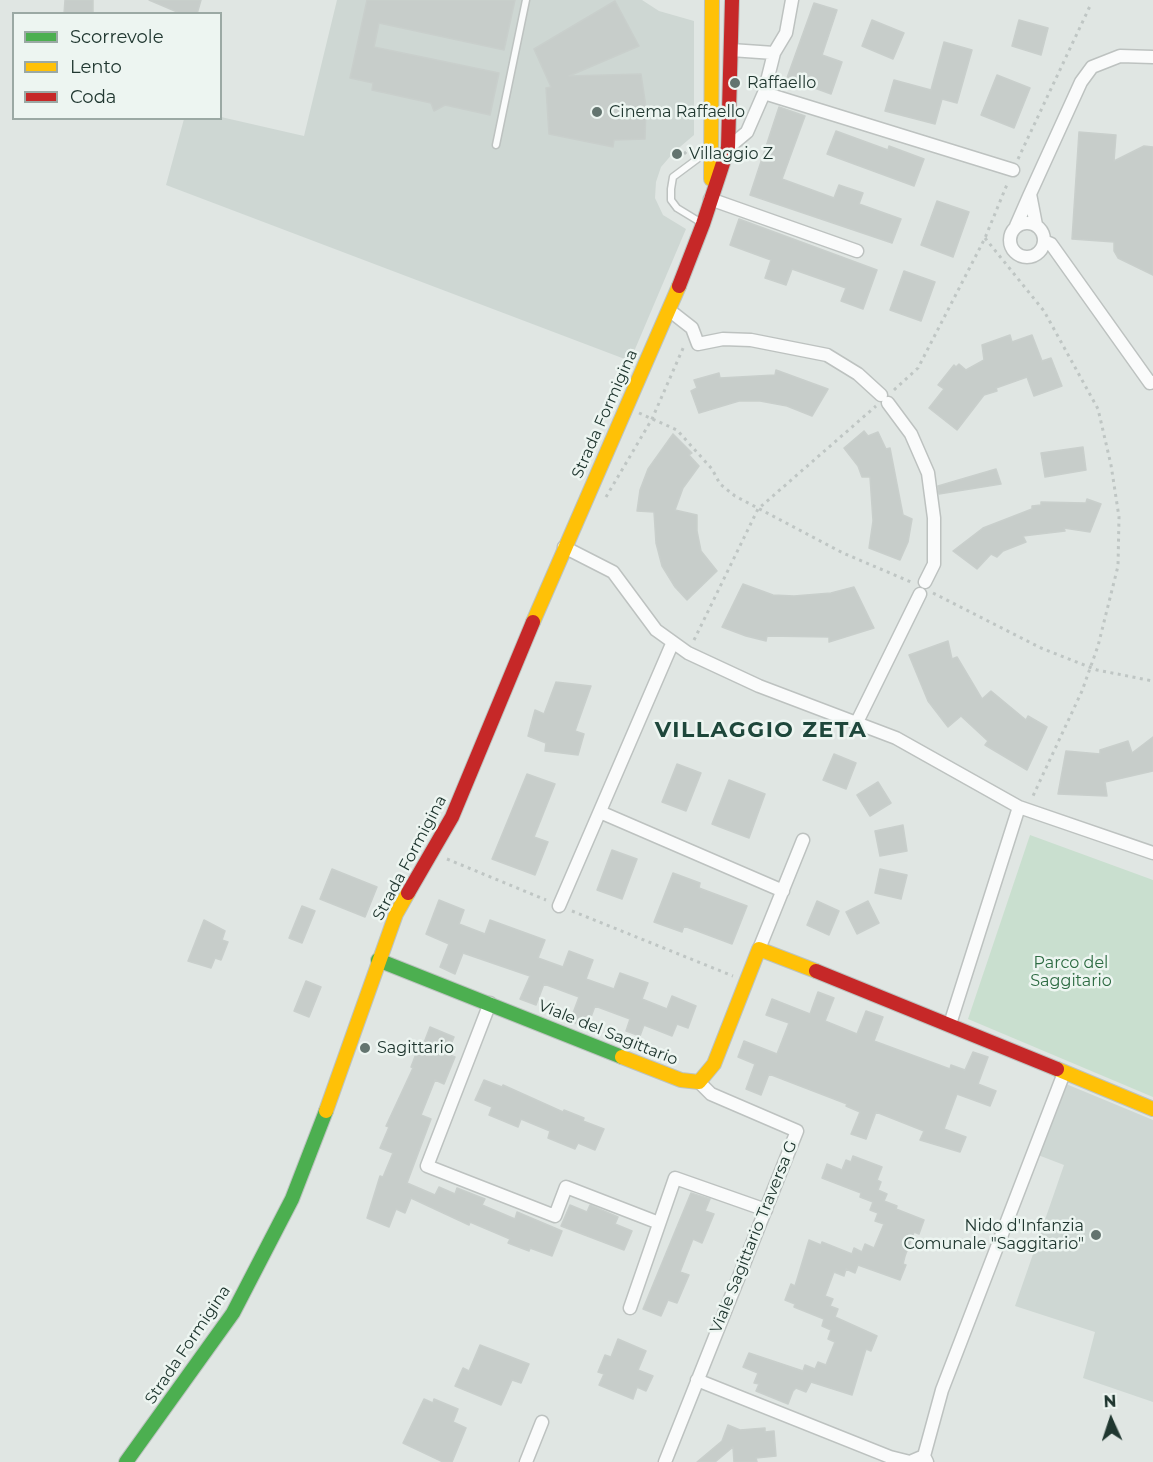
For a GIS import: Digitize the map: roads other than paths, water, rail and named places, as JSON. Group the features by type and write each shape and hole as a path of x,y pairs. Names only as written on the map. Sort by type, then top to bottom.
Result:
{"street":[{"path":"712,0 710,199 857,251"},
{"name":"Strada Formigina","path":"126,1462 215,1340 274,1234 309,1159 396,914 452,817 564,547 669,310 703,224 728,148 732,0"},
{"name":"Strada Formigina","path":"728,148 747,132 764,93 774,53 786,33 792,0"},
{"path":"731,50 774,53"},
{"path":"1030,194 1036,225 1042,232 1044,241 1038,253 1032,256 1018,255 1010,245 1011,231 1016,226 1030,194 1081,82 1092,67 1120,56 1153,57"},
{"path":"764,93 1013,170"},
{"path":"1016,226 1026,222 1036,225"},
{"path":"1044,241 1051,244 1150,383 1153,382"},
{"path":"669,310 692,328 698,344 723,339 751,340 827,355 858,374 885,399 911,434 928,473 934,518 934,564 924,589 857,722"},
{"path":"564,547 613,572 646,619 672,644 688,653 759,687 896,738 1023,808 1153,853"},
{"path":"559,906 672,644"},
{"path":"950,1024 1023,808"},
{"path":"600,812 783,891"},
{"path":"699,1082 714,1064 803,840"},
{"path":"759,949 950,1024 1153,1109"},
{"name":"Viale del Sagittario","path":"378,960 674,1078 699,1082"},
{"path":"490,1004 427,1166 555,1216 566,1187 659,1223"},
{"path":"697,1380 890,1457 910,1462 925,1459 942,1390 1064,1073"},
{"name":"Viale Sagittario Traversa G","path":"665,1462 797,1131 711,1094 699,1082"},
{"path":"630,1308 675,1178 766,1210"},
{"path":"526,1462 542,1422"}],"lane":[{"path":"496,145 526,0"},
{"path":"703,224 677,208 671,200 671,189 673,177 682,168 712,149"}],"place":[{"name":"Raffaello","path":"735,83"},
{"name":"Cinema Raffaello","path":"597,112"},
{"name":"Villaggio Z","path":"677,154"},
{"name":"Sagittario","path":"365,1048"},
{"name":"Nido d'Infanzia Comunale \"Saggitario\"","path":"1096,1235"}],"district":[{"name":"VILLAGGIO ZETA","path":"761,731"}],"park label":[{"name":"Parco del Saggitario","path":"1071,972"}]}
